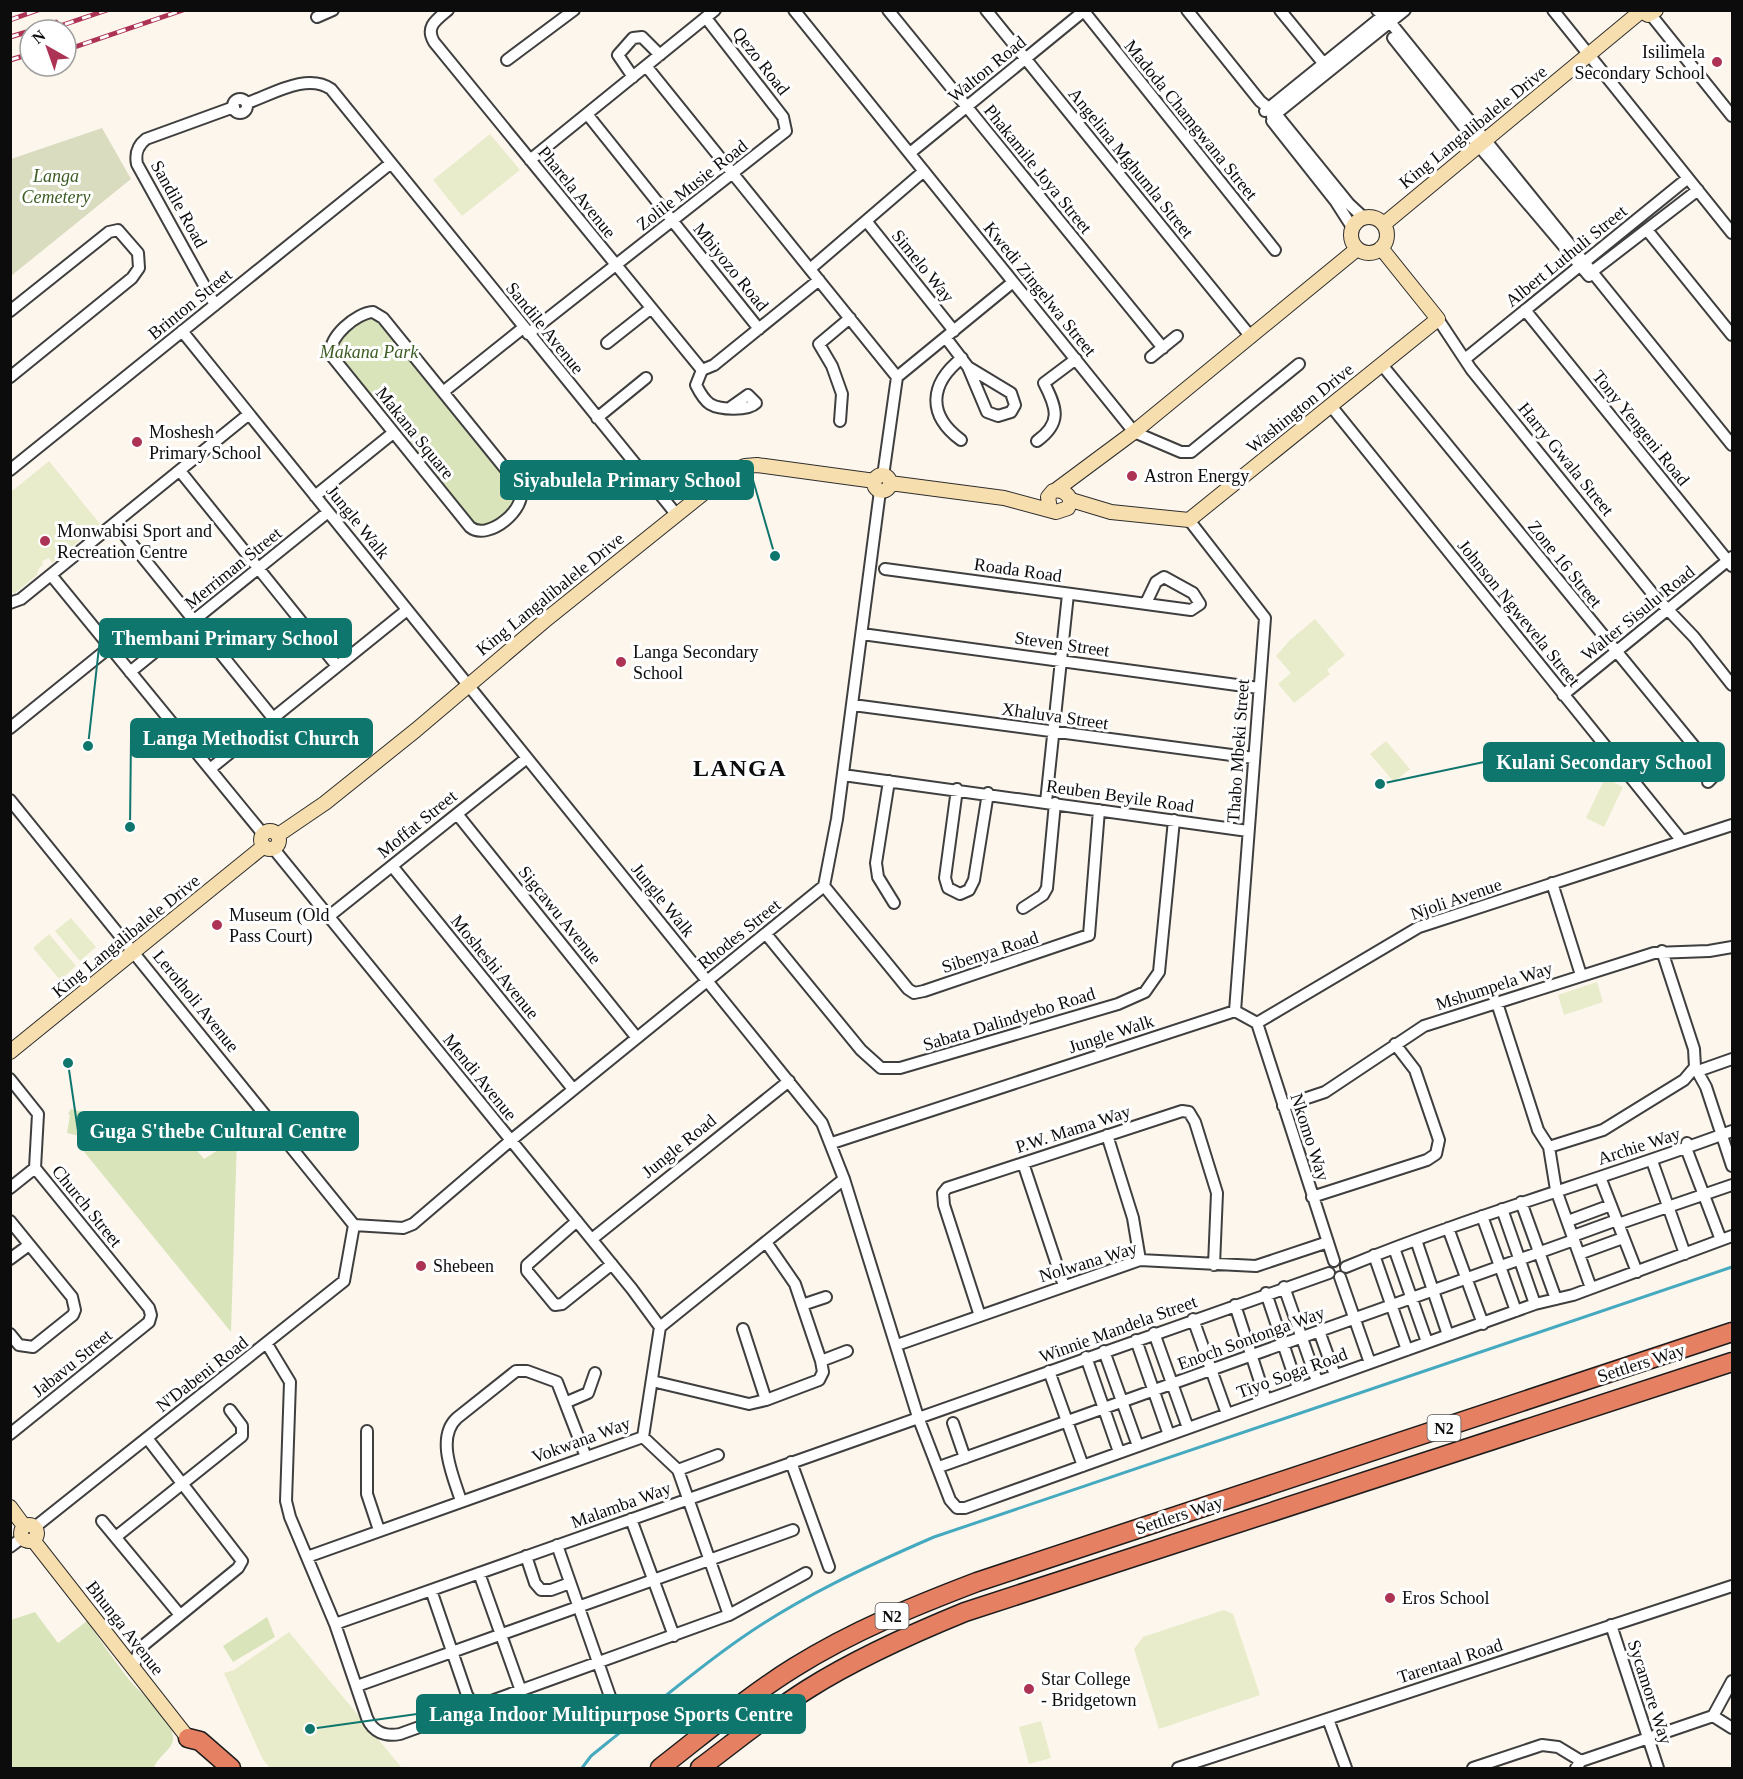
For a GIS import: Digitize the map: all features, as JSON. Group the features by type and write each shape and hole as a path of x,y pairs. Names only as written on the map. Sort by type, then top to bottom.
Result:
{"highway":[{"name":"Settlers Way","path":"660,1768 792,1668 865,1628 916,1606 999,1575 1732,1332"},
{"name":"Settlers Way","path":"700,1768 758,1724 826,1678 883,1647 965,1612 1732,1362"},
{"path":"188,1738 209,1766"},
{"path":"188,1738 201,1741 231,1768"}],"street":[{"path":"316,17 333,10"},
{"name":"Pharela Avenue","path":"448,10 434,22 430,31 438,47 702,370"},
{"path":"507,60 574,10"},
{"path":"530,160 715,10"},
{"name":"Kwedi Zingelwa Street","path":"794,10 1134,432 1181,452 1191,452 1299,364"},
{"name":"Phakamile Joya Street","path":"888,10 1163,348"},
{"name":"Angelina Mghumla Street","path":"986,10 1251,337"},
{"path":"1188,10 1260,101 1349,204 1363,217 1377,218 1384,224 1387,236 1382,248 1370,253 1357,249 1350,237 1352,227 1363,217"},
{"path":"1280,10 1324,64"},
{"path":"1270,113 1324,64 1383,17 1405,10"},
{"path":"1553,10 1732,233"},
{"name":"Walton Road","path":"910,153 1084,11"},
{"name":"Madoda Chamgwana Street","path":"1084,11 1275,250"},
{"path":"1646,12 1732,116"},
{"name":"King Langalibalele Drive","path":"1384,224 1481,142 1646,12"},
{"path":"1270,113 1383,17"},
{"path":"1383,17 1481,142 1732,445"},
{"name":"Qezo Road","path":"706,18 783,117 787,126"},
{"path":"633,77 618,58 618,52 626,44 642,37 660,55"},
{"path":"646,66 897,377"},
{"name":"Sandile Road","path":"215,305 137,164 136,156 139,146 146,139 234,107 241,113 246,110 247,103 307,82 320,83 335,93 391,163"},
{"path":"1270,113 1352,227"},
{"name":"Mbiyozo Road","path":"587,114 759,328"},
{"name":"Zolile Musie Road","path":"443,392 615,266 784,135 787,126"},
{"name":"Brinton Street","path":"10,470 391,163"},
{"name":"Sandile Avenue","path":"391,163 675,514"},
{"path":"810,269 924,171"},
{"name":"Albert Luthuli Street","path":"1465,358 1688,178"},
{"name":"Albert Luthuli Street","path":"1590,273 1698,190"},
{"name":"Simelo Way","path":"867,222 950,334 987,412 998,416 1011,412 1015,405 1011,393 965,362"},
{"path":"10,311 109,232 118,230 138,253 139,268 132,278 10,377"},
{"path":"1647,230 1732,335"},
{"name":"Harry Gwala Street","path":"1382,248 1438,319 1465,358 1646,585 1732,685"},
{"path":"1189,520 1112,512 1062,498 1100,459 1357,249"},
{"path":"730,407 714,406 704,398 695,383 702,370 714,365 819,280"},
{"path":"824,885 843,775 897,377 1013,282"},
{"path":"606,343 650,309"},
{"name":"Tony Yengeni Road","path":"1525,310 1731,561"},
{"name":"Makana Square","path":"369,312 381,315 443,392 520,487 522,502 488,531 481,532 472,529 393,433 331,355 332,340 369,312"},
{"path":"840,420 842,394 832,366 819,344 850,318"},
{"name":"Washington Drive","path":"1189,520 1438,319"},
{"name":"Jungle Walk","path":"182,332 789,1081 822,1123 832,1143 1235,1011"},
{"path":"1151,357 1177,336"},
{"path":"1036,441 1051,429 1055,417 1054,403 1044,383 1076,359"},
{"path":"962,440 943,424 936,402 937,391 943,376 965,362"},
{"name":"Zone 16 Street","path":"1382,365 1714,772 1715,775 1708,783"},
{"path":"597,418 646,378"},
{"name":"Johnson Ngwevela Street","path":"1330,406 1682,841"},
{"path":"10,603 17,602 249,414"},
{"path":"315,496 393,433"},
{"name":"King Langalibalele Drive","path":"10,1052 270,841 325,803 723,476 745,465 1004,498 1056,512 1062,498 1030,498 1011,495 1004,498"},
{"path":"180,471 337,666"},
{"name":"Merriman Street","path":"130,672 328,512"},
{"name":"Thabo Mbeki Street","path":"1189,520 1263,614 1265,625 1235,1011"},
{"path":"115,523 273,718"},
{"name":"Walter Sisulu Road","path":"1563,694 1731,561"},
{"name":"Roada Road","path":"885,569 1191,610 1200,604 1193,593 1164,577 1156,582 1146,603"},
{"name":"Mendi Avenue","path":"51,575 270,841 328,917 592,1239 660,1327"},
{"path":"1023,908 1043,895 1047,888 1053,732 1068,594"},
{"path":"210,770 407,609"},
{"name":"Steven Street","path":"862,634 1259,688"},
{"path":"10,728 110,647"},
{"name":"Xhaluva Street","path":"853,705 1254,758"},
{"name":"Moffat Street","path":"328,917 527,758"},
{"name":"Reuben Beyile Road","path":"843,775 988,793 1248,831"},
{"path":"889,780 876,863 878,877 894,903"},
{"path":"957,789 945,878 948,888 960,894 969,890 974,880 988,793"},
{"name":"Lerotholi Avenue","path":"10,800 354,1225"},
{"name":"Sibenya Road","path":"824,885 908,989 914,993 924,991 1089,935 1099,810"},
{"name":"Sigcawu Avenue","path":"457,814 637,1038"},
{"name":"Sabata Dalindyebo Road","path":"766,933 861,1050 881,1068 900,1068 1118,1004 1150,988 1161,966 1174,820"},
{"name":"Njoli Avenue","path":"1257,1023 1419,927 1732,825"},
{"name":"Mosheshi Avenue","path":"392,866 573,1089"},
{"path":"1552,884 1581,975"},
{"name":"Rhodes Street","path":"354,1225 402,1228 413,1224 573,1089 824,885"},
{"name":"Mshumpela Way","path":"1283,1106 1325,1092 1424,1026 1662,951 1709,951 1732,947"},
{"path":"1662,951 1694,1049 1697,1069 1725,1132 1732,1166"},
{"path":"1497,1003 1540,1136 1549,1148 1556,1190 1591,1288"},
{"path":"1235,1011 1257,1023"},
{"name":"Nkomo Way","path":"1257,1023 1334,1261"},
{"path":"1312,1197 1427,1160 1436,1154 1439,1140 1415,1070 1395,1044"},
{"path":"1549,1148 1603,1130 1684,1080 1697,1069 1732,1059"},
{"name":"Church Street","path":"10,1079 38,1114 35,1168 149,1308 151,1315"},
{"name":"Jungle Road","path":"592,1239 789,1081"},
{"name":"P.W. Mama Way","path":"981,1316 944,1205 943,1193 950,1186 1179,1112 1191,1114 1217,1193 1214,1265"},
{"name":"Archie Way","path":"1556,1190 1652,1161 1725,1132"},
{"path":"1107,1136 1133,1218 1140,1260"},
{"path":"832,1143 918,1417"},
{"path":"1686,1148 1721,1240"},
{"path":"1652,1161 1685,1254"},
{"path":"1023,1163 1064,1286"},
{"path":"10,1188 35,1168"},
{"path":"1600,1177 1637,1272"},
{"path":"660,1327 844,1179"},
{"name":"Enoch Sontonga Way","path":"939,1467 1520,1260 1618,1222 1732,1185"},
{"path":"1346,1267 1556,1190"},
{"path":"1521,1202 1556,1299"},
{"path":"1568,1221 1611,1205"},
{"path":"1502,1209 1535,1304"},
{"path":"1482,1216 1516,1311"},
{"path":"10,1221 72,1297 75,1310 73,1315 33,1347 22,1347 10,1334"},
{"path":"577,1221 527,1265 527,1271 549,1299 555,1305 562,1304 612,1264"},
{"name":"N'Dabeni Road","path":"10,1547 345,1281 354,1225"},
{"path":"1449,1228 1483,1324"},
{"name":"Tiyo Soga Road","path":"918,1417 953,1505 961,1509 1535,1304 1637,1272 1732,1236"},
{"path":"1579,1254 1623,1238"},
{"path":"1416,1240 1448,1335"},
{"path":"652,1381 743,1403 766,1400 819,1380 823,1372 821,1360 792,1278 766,1242"},
{"name":"Nolwana Way","path":"897,1345 1140,1260 1256,1266 1328,1242"},
{"path":"10,1259 29,1245"},
{"path":"1394,1248 1427,1342"},
{"path":"1374,1255 1407,1350"},
{"path":"1334,1261 1343,1262 1346,1267 1345,1273 1340,1277 1335,1278 1329,1273 1330,1264 1334,1261"},
{"name":"Winnie Mandela Street","path":"918,1417 1266,1293 1329,1273"},
{"path":"1340,1277 1370,1363"},
{"path":"1284,1287 1317,1382"},
{"path":"1266,1293 1298,1388"},
{"path":"802,1305 826,1297"},
{"path":"1235,1305 1266,1400"},
{"name":"Jabavu Street","path":"10,1434 149,1322 151,1315"},
{"path":"1193,1319 1227,1414"},
{"name":"Vokwana Way","path":"307,1557 643,1437 660,1327"},
{"path":"743,1329 766,1400"},
{"path":"1319,1331 1335,1375"},
{"path":"1154,1333 1188,1428"},
{"path":"1136,1340 1169,1435"},
{"path":"267,1344 290,1382 286,1501 335,1624 370,1723 378,1731 388,1735 400,1734 674,1636 729,1615 806,1574"},
{"path":"821,1360 847,1351"},
{"path":"1104,1351 1138,1446"},
{"path":"1086,1357 1119,1452"},
{"path":"461,1501 448,1449 450,1427 457,1418 512,1373 521,1370 554,1379 567,1402 586,1457"},
{"path":"1049,1371 1083,1466"},
{"path":"567,1402 588,1393 595,1373"},
{"path":"117,1536 242,1436 242,1426 230,1410"},
{"name":"Malamba Way","path":"335,1624 918,1417"},
{"path":"953,1423 965,1458"},
{"path":"367,1431 367,1494 379,1530"},
{"path":"643,1437 678,1470 729,1615"},
{"path":"133,1668 140,1650 238,1568 242,1561 147,1438"},
{"path":"678,1470 718,1455"},
{"path":"791,1462 829,1567"},
{"name":"Bhunga Avenue","path":"10,1507 188,1738"},
{"path":"631,1519 674,1636"},
{"path":"102,1521 117,1536 180,1615"},
{"path":"357,1686 793,1530"},
{"path":"556,1545 613,1705"},
{"path":"526,1556 535,1583 542,1590 551,1590 570,1583"},
{"path":"479,1573 521,1691"},
{"name":"Tarentaal Road","path":"1178,1768 1732,1586"},
{"path":"431,1590 467,1695 475,1707"},
{"name":"Sycamore Way","path":"1611,1625 1658,1768"},
{"path":"1473,1768 1542,1745 1558,1747 1579,1765 1713,1716 1732,1681"},
{"path":"1713,1716 1732,1728"},
{"path":"1328,1719 1346,1768"}],"green space":[{"name":"Langa Cemetery","path":"102,128 131,179 11,276 11,159"},
{"path":"490,134 520,170 462,216 433,180"},
{"name":"Makana Park","path":"367,317 378,318 517,489 515,505 489,526 477,528 336,356 337,340"},
{"name":"Monwabisi Sport and Recreation Centre","path":"49,461 100,524 52,563 49,558 42,561 43,565 39,568 37,575 15,593 11,592 11,492"},
{"path":"1315,619 1345,655 1327,670 1330,674 1294,703 1278,684 1291,673 1276,656 1290,640"},
{"path":"1386,741 1410,769 1394,782 1370,754"},
{"path":"1605,778 1623,787 1604,827 1586,818"},
{"path":"71,918 96,947 80,961 55,931"},
{"path":"49,934 76,966 60,980 33,948"},
{"path":"1597,982 1603,1002 1564,1015 1558,995"},
{"path":"71,1109 109,1118 103,1137 106,1138 105,1142 67,1133 70,1115 68,1114"},
{"path":"175,1124 204,1159 237,1138 231,1332 81,1148 141,1150"},
{"path":"1224,1610 1233,1614 1260,1695 1159,1729 1134,1649 1143,1637"},
{"path":"35,1612 58,1643 87,1621 127,1677 162,1715 172,1731 173,1739 154,1768 11,1768 11,1620"},
{"path":"267,1617 275,1637 233,1662 223,1646"},
{"path":"289,1632 402,1768 270,1768 263,1760 224,1673 234,1670"},
{"path":"1041,1721 1051,1758 1029,1764 1019,1727"}],"waterway":[{"path":"582,1768 591,1756 673,1690 723,1651 763,1624 834,1583 934,1537 1732,1267"}],"railway":[{"path":"10,20 38,10"},
{"path":"78,20 107,10"},
{"path":"78,46 183,10"},
{"path":"10,37 18,35"},
{"path":"10,60 18,58"}],"place":[{"name":"Isilimela Secondary School","path":"1717,62"},
{"name":"Moshesh Primary School","path":"137,442"},
{"name":"Astron Energy","path":"1132,476"},
{"name":"Monwabisi Sport and Recreation Centre","path":"45,541"},
{"name":"Siyabulela Primary School","path":"775,556"},
{"name":"Langa Secondary School","path":"621,662"},
{"name":"Thembani Primary School","path":"88,746"},
{"name":"Kulani Secondary School","path":"1380,784"},
{"name":"Langa Methodist Church","path":"130,827"},
{"name":"Museum (Old Pass Court)","path":"217,925"},
{"name":"Guga S'thebe Cultural Centre","path":"68,1063"},
{"name":"Shebeen","path":"421,1266"},
{"name":"Eros School","path":"1390,1598"},
{"name":"Star College - Bridgetown","path":"1029,1689"},
{"name":"Langa Indoor Multipurpose Sports Centre","path":"310,1729"}],"district":[{"name":"LANGA","path":"740,768"}]}
